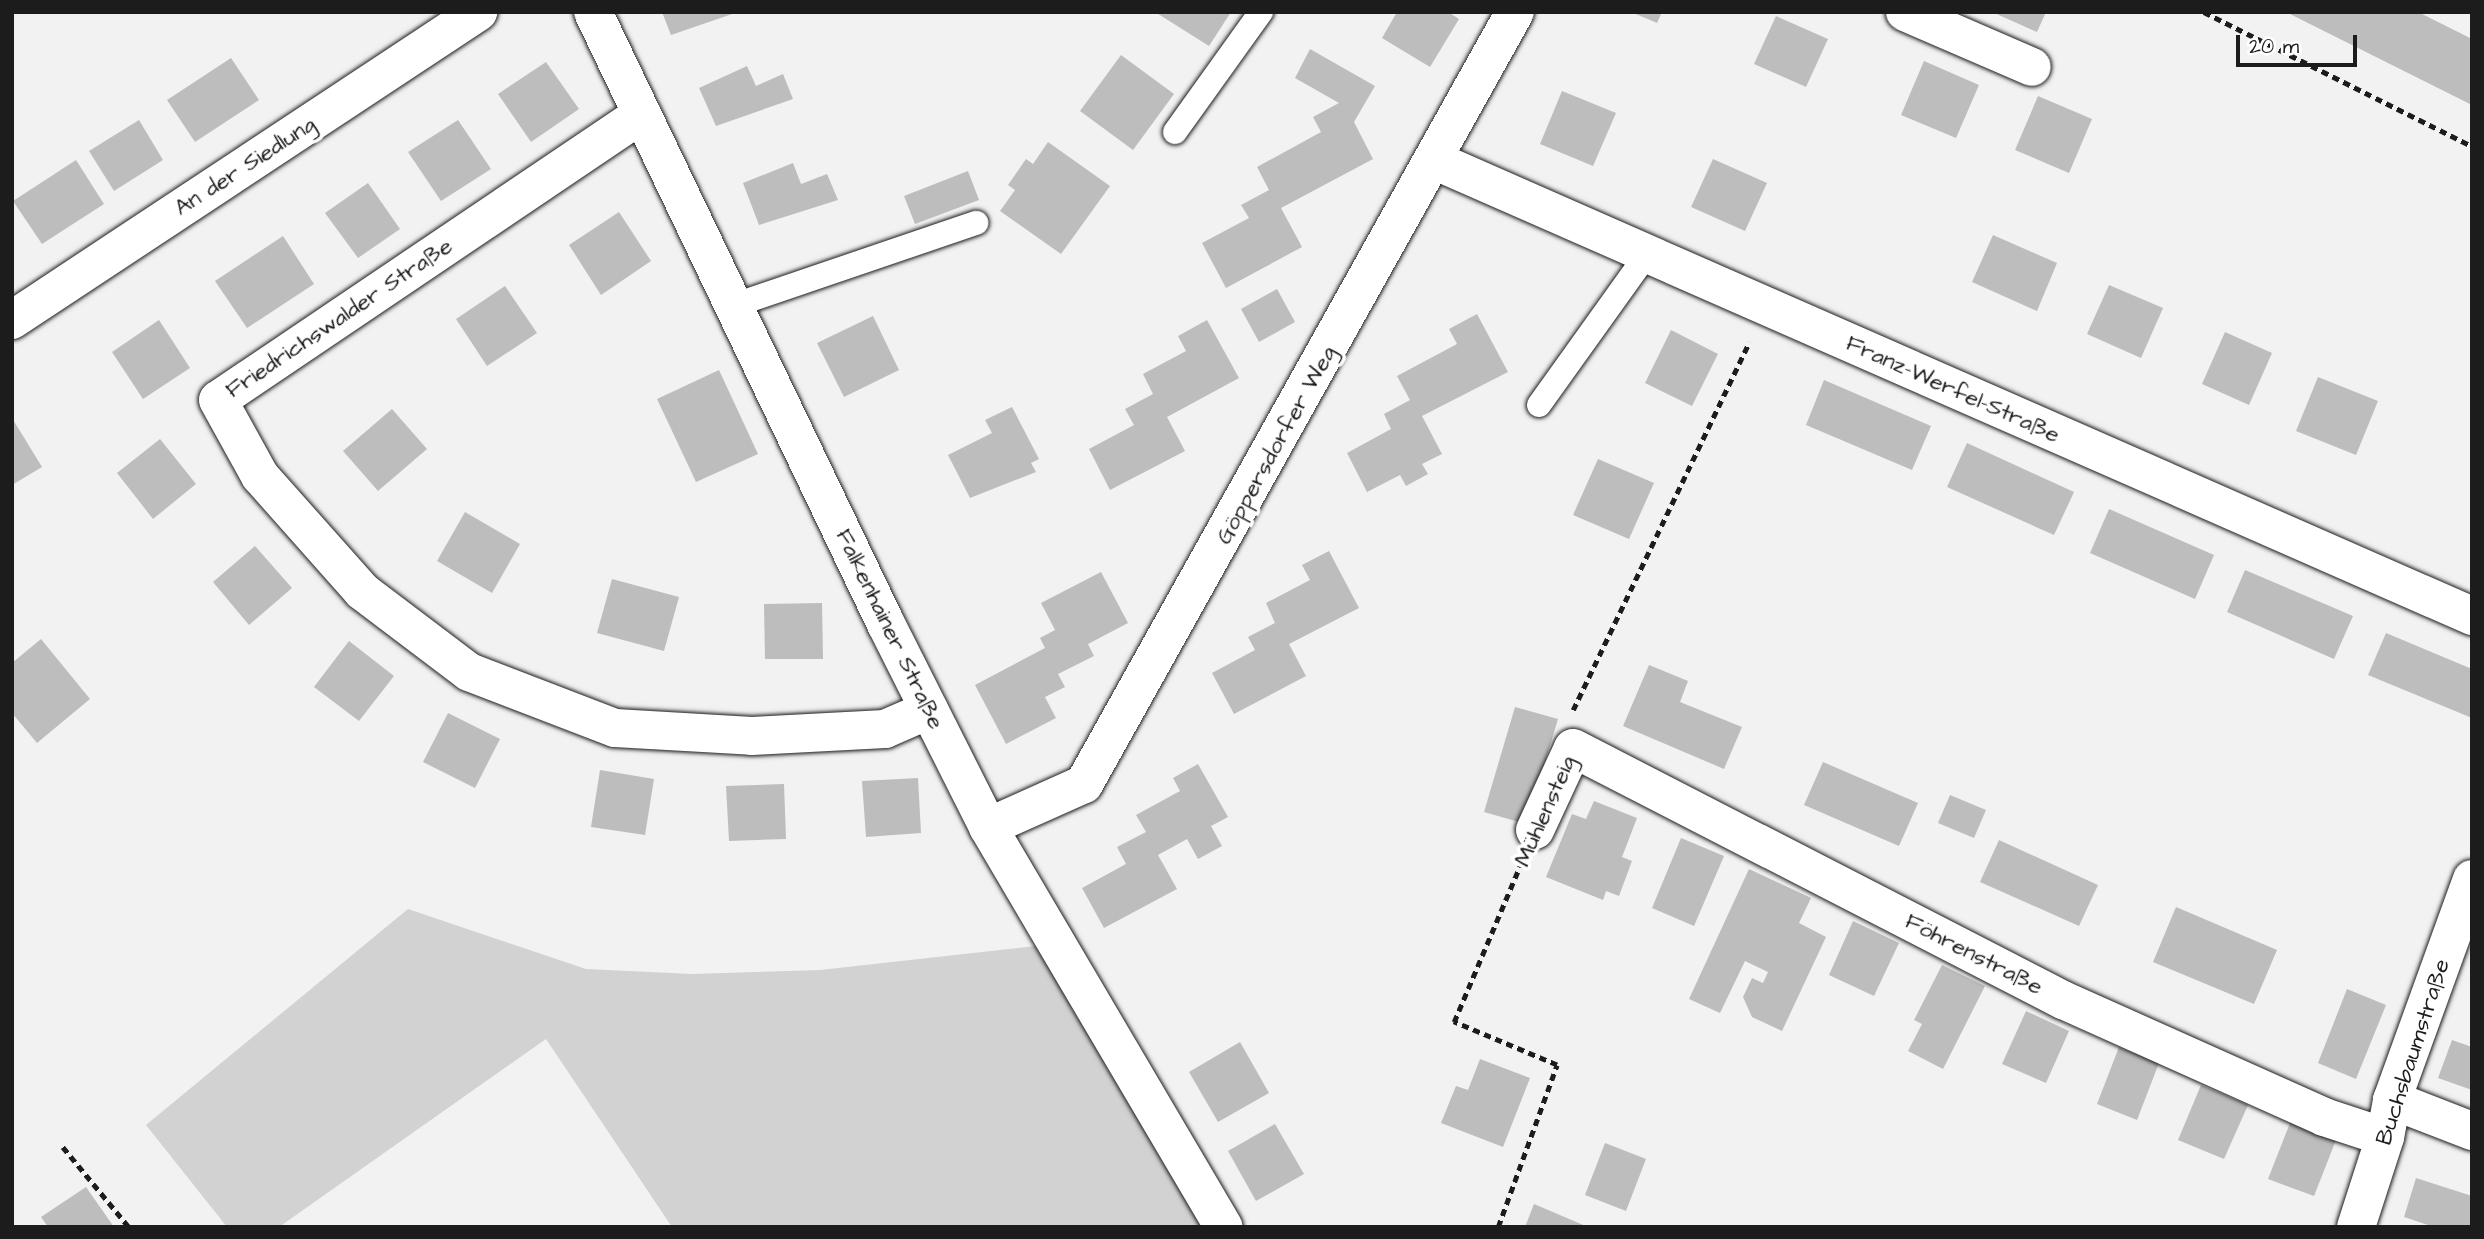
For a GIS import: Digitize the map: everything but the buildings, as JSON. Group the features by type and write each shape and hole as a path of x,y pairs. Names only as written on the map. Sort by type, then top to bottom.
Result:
{"street":[{"name":"An der Siedlung","path":"12,320 478,12"},
{"name":"Falkenhainer Straße","path":"593,12 988,827 1224,1227"},
{"name":"Göppersdorfer Weg","path":"988,827 1084,784 1436,161 1515,12"},
{"path":"1905,12 2032,67"},
{"name":"Friedrichswalder Straße","path":"642,114 218,400 260,476 362,591 469,672 615,728 752,736 886,729 929,710"},
{"name":"Franz-Werfel-Straße","path":"1436,161 2472,616"},
{"name":"Mühlensteig","path":"1535,830 1573,748"},
{"name":"Föhrenstraße","path":"1573,748 2063,1000 2324,1117 2385,1137"},
{"name":"Buchsbaumstraße","path":"2356,1227 2385,1137 2392,1100 2472,879"},
{"path":"2392,1100 2472,1130"}],"lane":[{"path":"1175,132 1261,12"},
{"path":"735,305 976,223"},
{"path":"1539,405 1647,254"}],"path":[{"path":"2204,12 2472,146"},
{"name":"Mühlensteig","path":"1573,748 1571,715 1766,307"},
{"name":"Mühlensteig","path":"1499,1227 1557,1065 1454,1022 1535,830"},
{"path":"64,1147 129,1227"}],"shaded area":[{"path":"408,909 586,969 692,974 820,970 1045,945 1214,1227 672,1227 546,1039 279,1227 227,1227 146,1125"}]}
